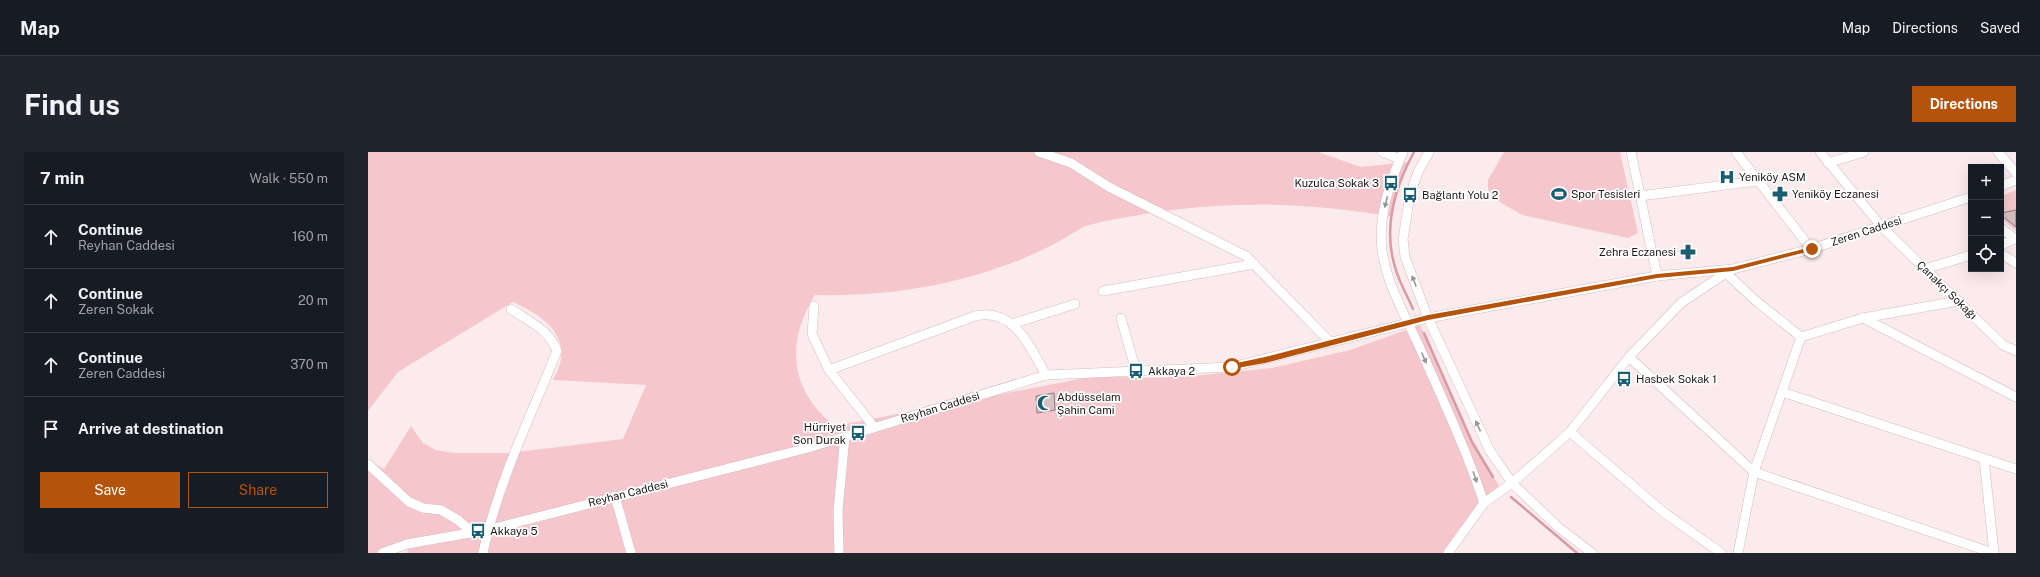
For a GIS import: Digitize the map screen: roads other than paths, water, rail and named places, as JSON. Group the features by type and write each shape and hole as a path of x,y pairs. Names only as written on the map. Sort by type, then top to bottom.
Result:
{"street":[{"path":"1039,152 1071,163 1109,187 1246,256 1330,342"},
{"path":"1382,152 1401,155 1386,204 1381,242 1387,270 1408,322 1460,438 1484,503"},
{"path":"1430,152 1418,172 1410,195 1403,239 1405,258 1428,318 1490,451 1512,483 1558,527 1592,553"},
{"path":"1631,152 1657,276"},
{"path":"1736,152 1757,181 1812,249"},
{"name":"Çanakçı Sokağı","path":"1820,152 1880,226 2003,345 2016,351"},
{"path":"1828,163 1864,152"},
{"path":"1998,152 2016,173"},
{"path":"2004,185 2016,180"},
{"path":"1640,196 1757,181"},
{"name":"Zeren Caddesi","path":"1408,322 1657,276 1730,271 1812,249 1880,226 1968,200"},
{"path":"2004,230 2015,239 2004,244"},
{"path":"1926,269 1968,256"},
{"path":"2004,256 2016,263"},
{"path":"1103,291 1254,264"},
{"path":"1448,553 1484,503 1512,483 1570,432 1629,357 1681,303 1730,271 1756,301 1802,337"},
{"path":"1802,337 1863,318 1958,300"},
{"path":"1012,324 1075,304"},
{"path":"814,306 812,334 829,370 874,427"},
{"path":"483,553 479,531 517,448 557,351 556,343 550,337 511,309"},
{"path":"829,370 975,316 992,314 999,316 1012,324 1046,375"},
{"path":"1121,318 1136,371"},
{"path":"1863,318 2016,397"},
{"name":"Reyhan Caddesi","path":"382,553 407,544 479,531 808,448 1046,375 1232,367 1265,360 1408,322"},
{"path":"1738,553 1754,472 1802,337"},
{"path":"1629,357 1754,472 1994,553 1984,458"},
{"path":"1782,392 2016,469"},
{"path":"1570,432 1636,490 1682,527 1721,553"},
{"path":"839,553 838,512 845,436"},
{"path":"368,464 383,476 409,502 423,508 441,510 479,531"},
{"path":"615,496 631,553"}],"waterway":[{"path":"1413,309 1397,273 1390,238 1396,193 1414,152"},
{"path":"1424,333 1472,442 1493,477"},
{"path":"1511,497 1577,553"}],"place":[{"name":"Yeniköy ASM","path":"1727,177"},
{"name":"Kuzulca Sokak 3","path":"1391,183"},
{"name":"Spor Tesisleri","path":"1559,194"},
{"name":"Yeniköy Eczanesi","path":"1780,194"},
{"name":"Bağlantı Yolu 2","path":"1410,195"},
{"name":"Zehra Eczanesi","path":"1688,252"},
{"name":"Akkaya 2","path":"1136,371"},
{"name":"Hasbek Sokak 1","path":"1624,379"},
{"name":"Abdüsselam Şahin Cami","path":"1045,403"},
{"name":"Hürriyet Son Durak","path":"858,433"},
{"name":"Akkaya 5","path":"478,531"}]}
